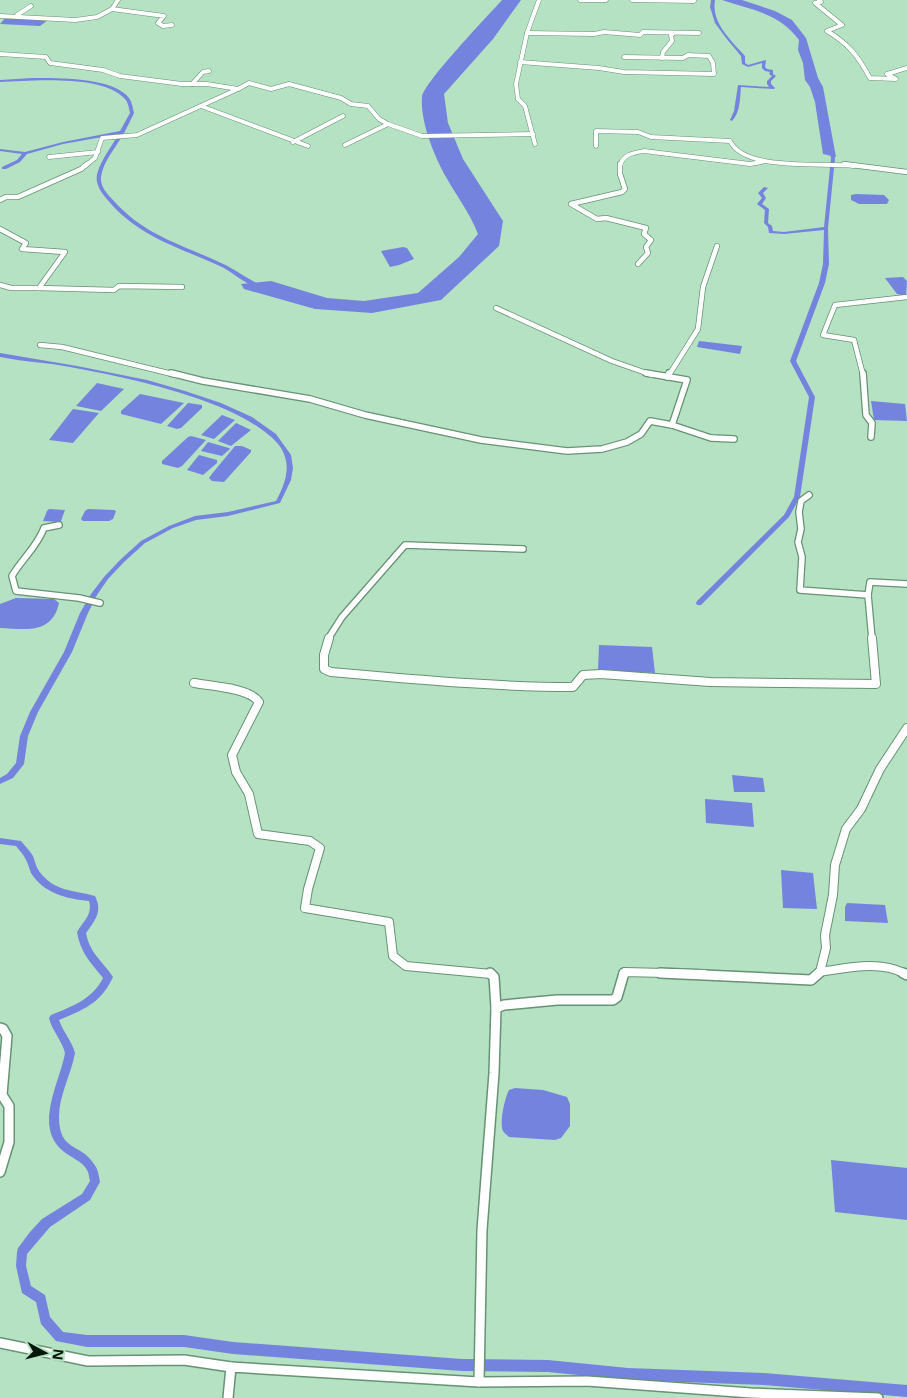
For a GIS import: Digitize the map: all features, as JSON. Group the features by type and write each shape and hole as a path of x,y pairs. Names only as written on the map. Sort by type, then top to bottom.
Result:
{"street":[{"path":"1,15 75,20 97,16 112,9 118,0"},
{"path":"535,144 525,106 518,99 516,84 527,32 539,0"},
{"path":"580,0 606,0"},
{"path":"632,0 694,1"},
{"path":"818,0 821,2 815,3 842,25 828,31 846,42 859,58 870,78 896,79 887,74 907,68"},
{"path":"17,16 31,6"},
{"path":"112,9 164,16 158,23 163,26 172,25"},
{"path":"527,32 699,33"},
{"path":"662,58 663,52 672,41 671,35 673,34"},
{"path":"0,54 46,57 50,63 103,70 120,76 238,89"},
{"path":"520,62 600,68 624,72 714,74 710,56 688,55 683,58 624,57"},
{"path":"192,84 203,72 209,71"},
{"path":"0,200 6,197 20,196 81,169 92,161 98,152 100,140 106,137 134,135 249,83 271,89 289,84 306,90 317,90 341,98 351,104 368,106 378,119 424,136 533,134"},
{"path":"201,106 293,142 308,146"},
{"path":"293,142 343,116"},
{"path":"345,145 388,124"},
{"path":"596,146 596,131 638,132 651,138 730,141 733,149 738,154 756,158 762,162"},
{"path":"638,264 648,253 646,247 651,240 644,234 646,228 606,218 597,219 571,204 622,192 625,188 622,182 620,163 625,155 632,152 644,151 750,164 762,162 842,164 907,172"},
{"path":"49,157 98,152"},
{"path":"0,229 26,243 22,249 65,252 39,288"},
{"path":"667,377 698,329 703,287 717,246"},
{"path":"0,285 11,288 114,290 119,286 182,287"},
{"path":"871,437 872,423 866,415 864,376 854,340 823,335 834,305 907,297"},
{"path":"496,308 612,361 648,374 687,380 672,425"},
{"path":"40,345 62,347 203,381 310,399 365,415 481,440 566,452 602,449 628,442 641,434 650,421 672,425 711,438 734,439"},
{"path":"809,495 801,501 799,512 801,529 798,542 802,556 800,590 868,595"},
{"path":"59,525 44,528 39,544 16,568 12,576 16,591 24,594 79,598 100,602"},
{"path":"523,548 405,545 398,550 380,576 348,609 330,633 322,657 324,669 331,672 441,682 558,687 573,687 583,674 594,673 654,679 809,685 876,684 868,595 870,582 907,584"},
{"path":"194,683 244,692 254,696 259,702 257,709 234,748 233,766 249,794 258,834 310,841 320,848 308,889 305,908 389,922 393,956 406,966 490,973 494,977 496,1008 494,1073 482,1230 479,1378"},
{"path":"820,972 826,948 825,935 833,895 835,865 846,829 861,808 880,769 907,728"},
{"path":"496,1008 504,1005 557,1000 613,1000 617,997 622,975 625,972 730,975 810,980 820,972 870,966 901,970 907,975"},
{"path":"0,1028 3,1029 7,1036 2,1095 9,1106 9,1142 0,1172"},
{"path":"0,1343 88,1361 184,1360 231,1367 587,1381 752,1395 878,1398"},
{"path":"228,1398 231,1367"}],"water":[{"path":"502,0 521,0 493,39 444,94 448,123 463,159 503,221 499,246 441,300 372,313 315,309 244,289 241,284 271,281 327,298 364,301 418,293 459,257 478,234 467,211 441,169 423,117 422,97 425,89 444,64"},
{"path":"722,0 742,0 775,11 792,20 806,38 818,78 823,87 836,157 823,154 815,102 810,87 805,80 803,63 798,50 799,40 774,18"},
{"path":"6,17 48,20 40,26 0,24"},
{"path":"851,195 884,195 889,200 887,204 859,204 851,200"},
{"path":"407,248 414,259 390,267 381,251"},
{"path":"903,277 907,281 906,296 897,294 885,278"},
{"path":"699,341 742,346 740,354 697,347"},
{"path":"97,383 124,389 101,411 76,406"},
{"path":"140,394 184,403 161,424 121,414 121,411"},
{"path":"871,401 905,404 907,421 874,420"},
{"path":"188,403 202,405 202,408 181,428 177,429 167,426"},
{"path":"73,409 99,413 73,443 49,440"},
{"path":"222,415 235,420 214,439 201,435"},
{"path":"236,423 251,430 231,446 218,441"},
{"path":"191,436 206,440 182,466 178,468 162,464 162,461"},
{"path":"208,442 230,449 222,456 201,451"},
{"path":"235,446 242,446 251,450 251,452 224,482 212,481 209,478"},
{"path":"199,455 217,460 217,463 203,475 187,470"},
{"path":"49,509 65,510 61,521 43,521"},
{"path":"88,509 116,511 113,519 109,521 83,521 81,519"},
{"path":"16,598 54,599 59,603 50,621 44,625 28,629 0,628 0,604"},
{"path":"599,645 652,647 655,673 598,670"},
{"path":"732,775 763,778 765,792 734,792"},
{"path":"705,799 752,803 754,827 706,823"},
{"path":"781,870 813,873 817,909 783,908"},
{"path":"847,903 885,905 888,923 845,921 845,907"},
{"path":"515,1088 543,1090 567,1097 570,1104 570,1126 561,1138 555,1140 509,1137 503,1131 502,1116 507,1093"},
{"path":"831,1160 907,1168 907,1220 835,1212"}],"waterway":[{"path":"713,0 713,15 721,30 743,56 743,63 748,66 765,61 763,67 766,70 772,71 771,74 774,76 769,81 773,88 739,86 736,111 732,120"},
{"path":"0,81 77,80 116,90 128,99 132,113 122,132"},
{"path":"25,153 63,143 122,132"},
{"path":"122,132 100,172 99,180 104,192 122,214 151,234 214,261 259,286"},
{"path":"826,228 833,158 830,147"},
{"path":"0,150 25,153"},
{"path":"4,168 19,161 25,153"},
{"path":"766,188 760,193 764,198 759,204 767,209 766,223 770,226 771,232 784,233 826,228"},
{"path":"699,603 787,516 797,497 812,397 793,361 822,283 826,264 826,228"},
{"path":"0,355 109,373 182,392 219,404 250,419 274,436 288,455 290,468 286,485 278,502 228,514 195,518 171,527 143,542 106,578 94,594 68,652 34,712 24,736 20,764 10,776 0,781"},
{"path":"0,841 18,843 29,857 36,873 47,885 61,892 92,898 95,908 90,920 81,932 83,943 89,954 108,977 93,998 54,1018 70,1053 55,1107 54,1124 56,1133 58,1139 66,1148 87,1162 91,1167 95,1182 86,1197 46,1223 22,1252 21,1266 26,1289 41,1299 45,1320 60,1337 87,1341 184,1341 233,1348 462,1365 548,1366 628,1374 764,1379 907,1391"}]}
